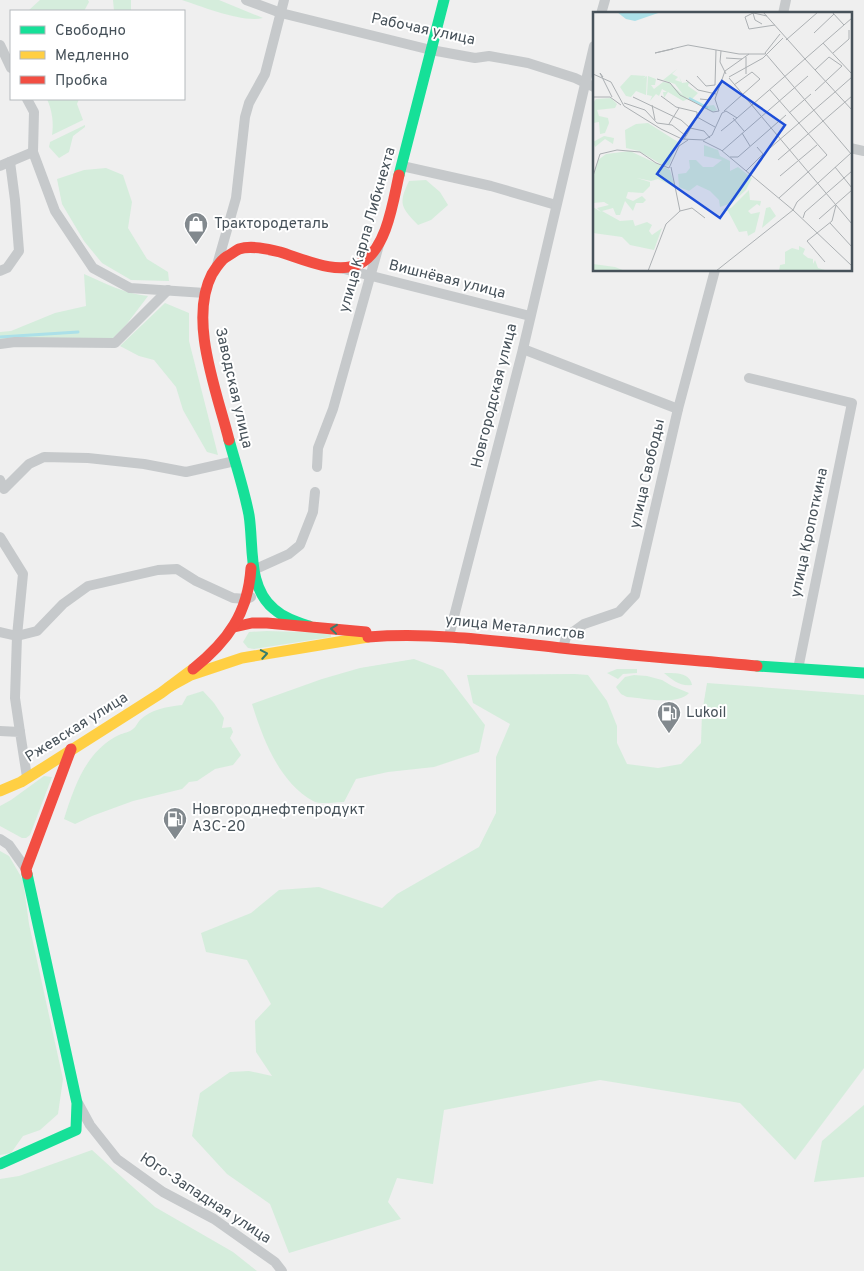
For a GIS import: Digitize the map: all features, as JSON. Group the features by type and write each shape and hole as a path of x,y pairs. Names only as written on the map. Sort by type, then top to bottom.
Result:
{"main road":[{"name":"улица Карла Либкнехта","path":"381,240 402,166 444,0"},
{"path":"340,268 355,266 361,263 373,253 381,240"},
{"name":"Вишнёвая улица","path":"217,266 231,253 248,248 258,248 340,268"},
{"name":"Заводская улица","path":"217,266 205,294 202,314 205,345 250,524 253,571"},
{"path":"253,571 266,601 278,612 309,626"},
{"path":"234,643 253,571"},
{"path":"169,687 260,623 394,635"},
{"name":"улица Металлистов","path":"169,687 191,675 234,643 394,635 449,636 628,655 864,673"},
{"name":"Ржевская улица","path":"0,791 27,777 169,687"},
{"path":"0,1164 76,1130 77,1103 26,869 71,749"}],"street":[{"name":"Рабочая улица","path":"246,0 281,13 432,50 474,58 489,56 528,63 590,85"},
{"name":"Заводская улица","path":"217,266 236,198 245,117 249,103 265,74 284,0"},
{"path":"0,45 10,66"},
{"name":"Новгородская улица","path":"449,636 523,349 556,205 590,85 593,56"},
{"path":"28,100 34,112 33,152 56,212 93,268 130,288 205,294"},
{"path":"0,166 33,152"},
{"path":"0,271 7,268 18,251 15,200 10,162"},
{"path":"402,166 491,186 556,205"},
{"name":"улица Карла Либкнехта","path":"317,467 318,448 333,408 381,240"},
{"name":"Вишнёвая улица","path":"340,268 530,316"},
{"name":"улица Свободы","path":"563,648 566,637 584,624 619,612 635,595 678,409 715,271"},
{"path":"0,344 15,342 115,343 168,290"},
{"path":"523,349 678,409"},
{"name":"улица Кропоткина","path":"749,378 852,403 798,669"},
{"path":"0,499 2,484 28,464 44,457 88,458 126,462 186,472 235,461"},
{"path":"253,571 289,554 300,545 313,512 315,492"},
{"path":"0,537 23,574 17,636 15,698 20,732"},
{"path":"0,632 17,636 37,631 63,604 88,586 158,570 177,569 196,581 233,598 246,599 261,593"},
{"name":"Ржевская улица","path":"0,731 20,732 27,777"},
{"path":"0,838 9,845 26,869"},
{"name":"Юго-Западная улица","path":"77,1103 90,1125 117,1159 163,1192 214,1219 275,1262 282,1271"},
{"path":"76,1130 90,1125"}],"green space":[{"path":"40,0 88,0 89,2 85,10 29,10"},
{"path":"113,0 131,0 131,10 114,10"},
{"path":"182,0 219,0 263,18 255,19 234,16"},
{"path":"47,100 79,100 77,104 83,120 52,135 53,126"},
{"path":"85,125 73,136 69,152 59,158 49,147 50,142"},
{"path":"106,168 123,175 132,202 128,228 147,259 168,272 169,281 131,280 102,263 84,241 62,204 57,179 84,170"},
{"path":"426,180 440,192 448,205 431,220 418,225 403,205 403,195 409,181"},
{"path":"84,274 123,291 148,296 126,325 112,339 0,340 0,332 11,331 55,313 86,306"},
{"path":"165,303 189,313 189,341 218,455 207,452 183,410 176,387 154,360 139,356 120,346"},
{"path":"249,632 331,633 331,637 254,649 248,648 243,642"},
{"path":"414,659 443,670 485,725 479,752 434,767 388,772 356,779 344,802 316,802 301,793 291,783 274,759 261,731 252,704 322,679 360,668"},
{"path":"617,669 637,669 637,673 623,674 618,679 607,673"},
{"path":"664,673 685,675 692,685 680,684"},
{"path":"467,675 588,675 607,701 617,726 617,743 627,764 658,768 681,764 701,743 702,713 707,683 864,695 864,1068 795,1160 740,1103 600,1080 444,1110 433,1184 397,1178 388,1202 401,1219 289,1253 270,1204 227,1174 192,1136 200,1093 230,1072 249,1071 272,1076 256,1052 255,1021 271,1004 247,960 206,952 201,933 251,913 279,890 319,887 382,908 397,894 479,847 496,813 496,757 510,724 473,703"},
{"path":"634,675 662,680 689,693 684,697 669,700 627,697 621,694 616,687 625,677"},
{"path":"203,691 224,718 222,728 231,727 233,732 230,738 241,755 233,765 215,769 197,781 189,782 182,789 133,801 75,824 64,819 79,778 91,759 106,743 132,730 149,713 182,705 187,696"},
{"path":"44,776 52,777 30,835 22,838 0,826 0,806"},
{"path":"0,851 9,856 23,880 29,924 63,1079 58,1114 40,1130 23,1136 11,1153 0,1155"},
{"path":"864,1105 864,1177 814,1182 822,1141"},
{"path":"92,1150 155,1207 233,1252 257,1271 0,1271 0,1179 19,1176"}],"waterway":[{"path":"0,337 78,332"}],"traffic: fast":[{"path":"399,175 444,0"},
{"path":"229,440 249,515 253,565 259,589 265,600 278,612 309,626"},
{"path":"757,666 864,673"},
{"path":"0,1164 76,1130 77,1103 27,874"}],"traffic: slow":[{"path":"169,687 191,675 242,658 368,637"},
{"path":"0,791 21,782 40,770 161,693 193,669"}],"traffic: jam":[{"path":"229,440 212,379 204,334 205,292 212,274 226,257 239,249 249,247 275,251 331,267 352,267 361,263 370,256 383,236 388,224 399,175"},
{"path":"193,669 216,648 234,625 246,599 251,568"},
{"path":"234,627 252,623 267,623 366,632"},
{"path":"368,637 441,636 757,666"},
{"path":"27,874 26,869 71,749"}],"place":[{"name":"Трактородеталь","path":"196,245"},
{"name":"Lukoil","path":"669,734"},
{"name":"Новгороднефтепродукт АЗС-20","path":"175,840"}]}
